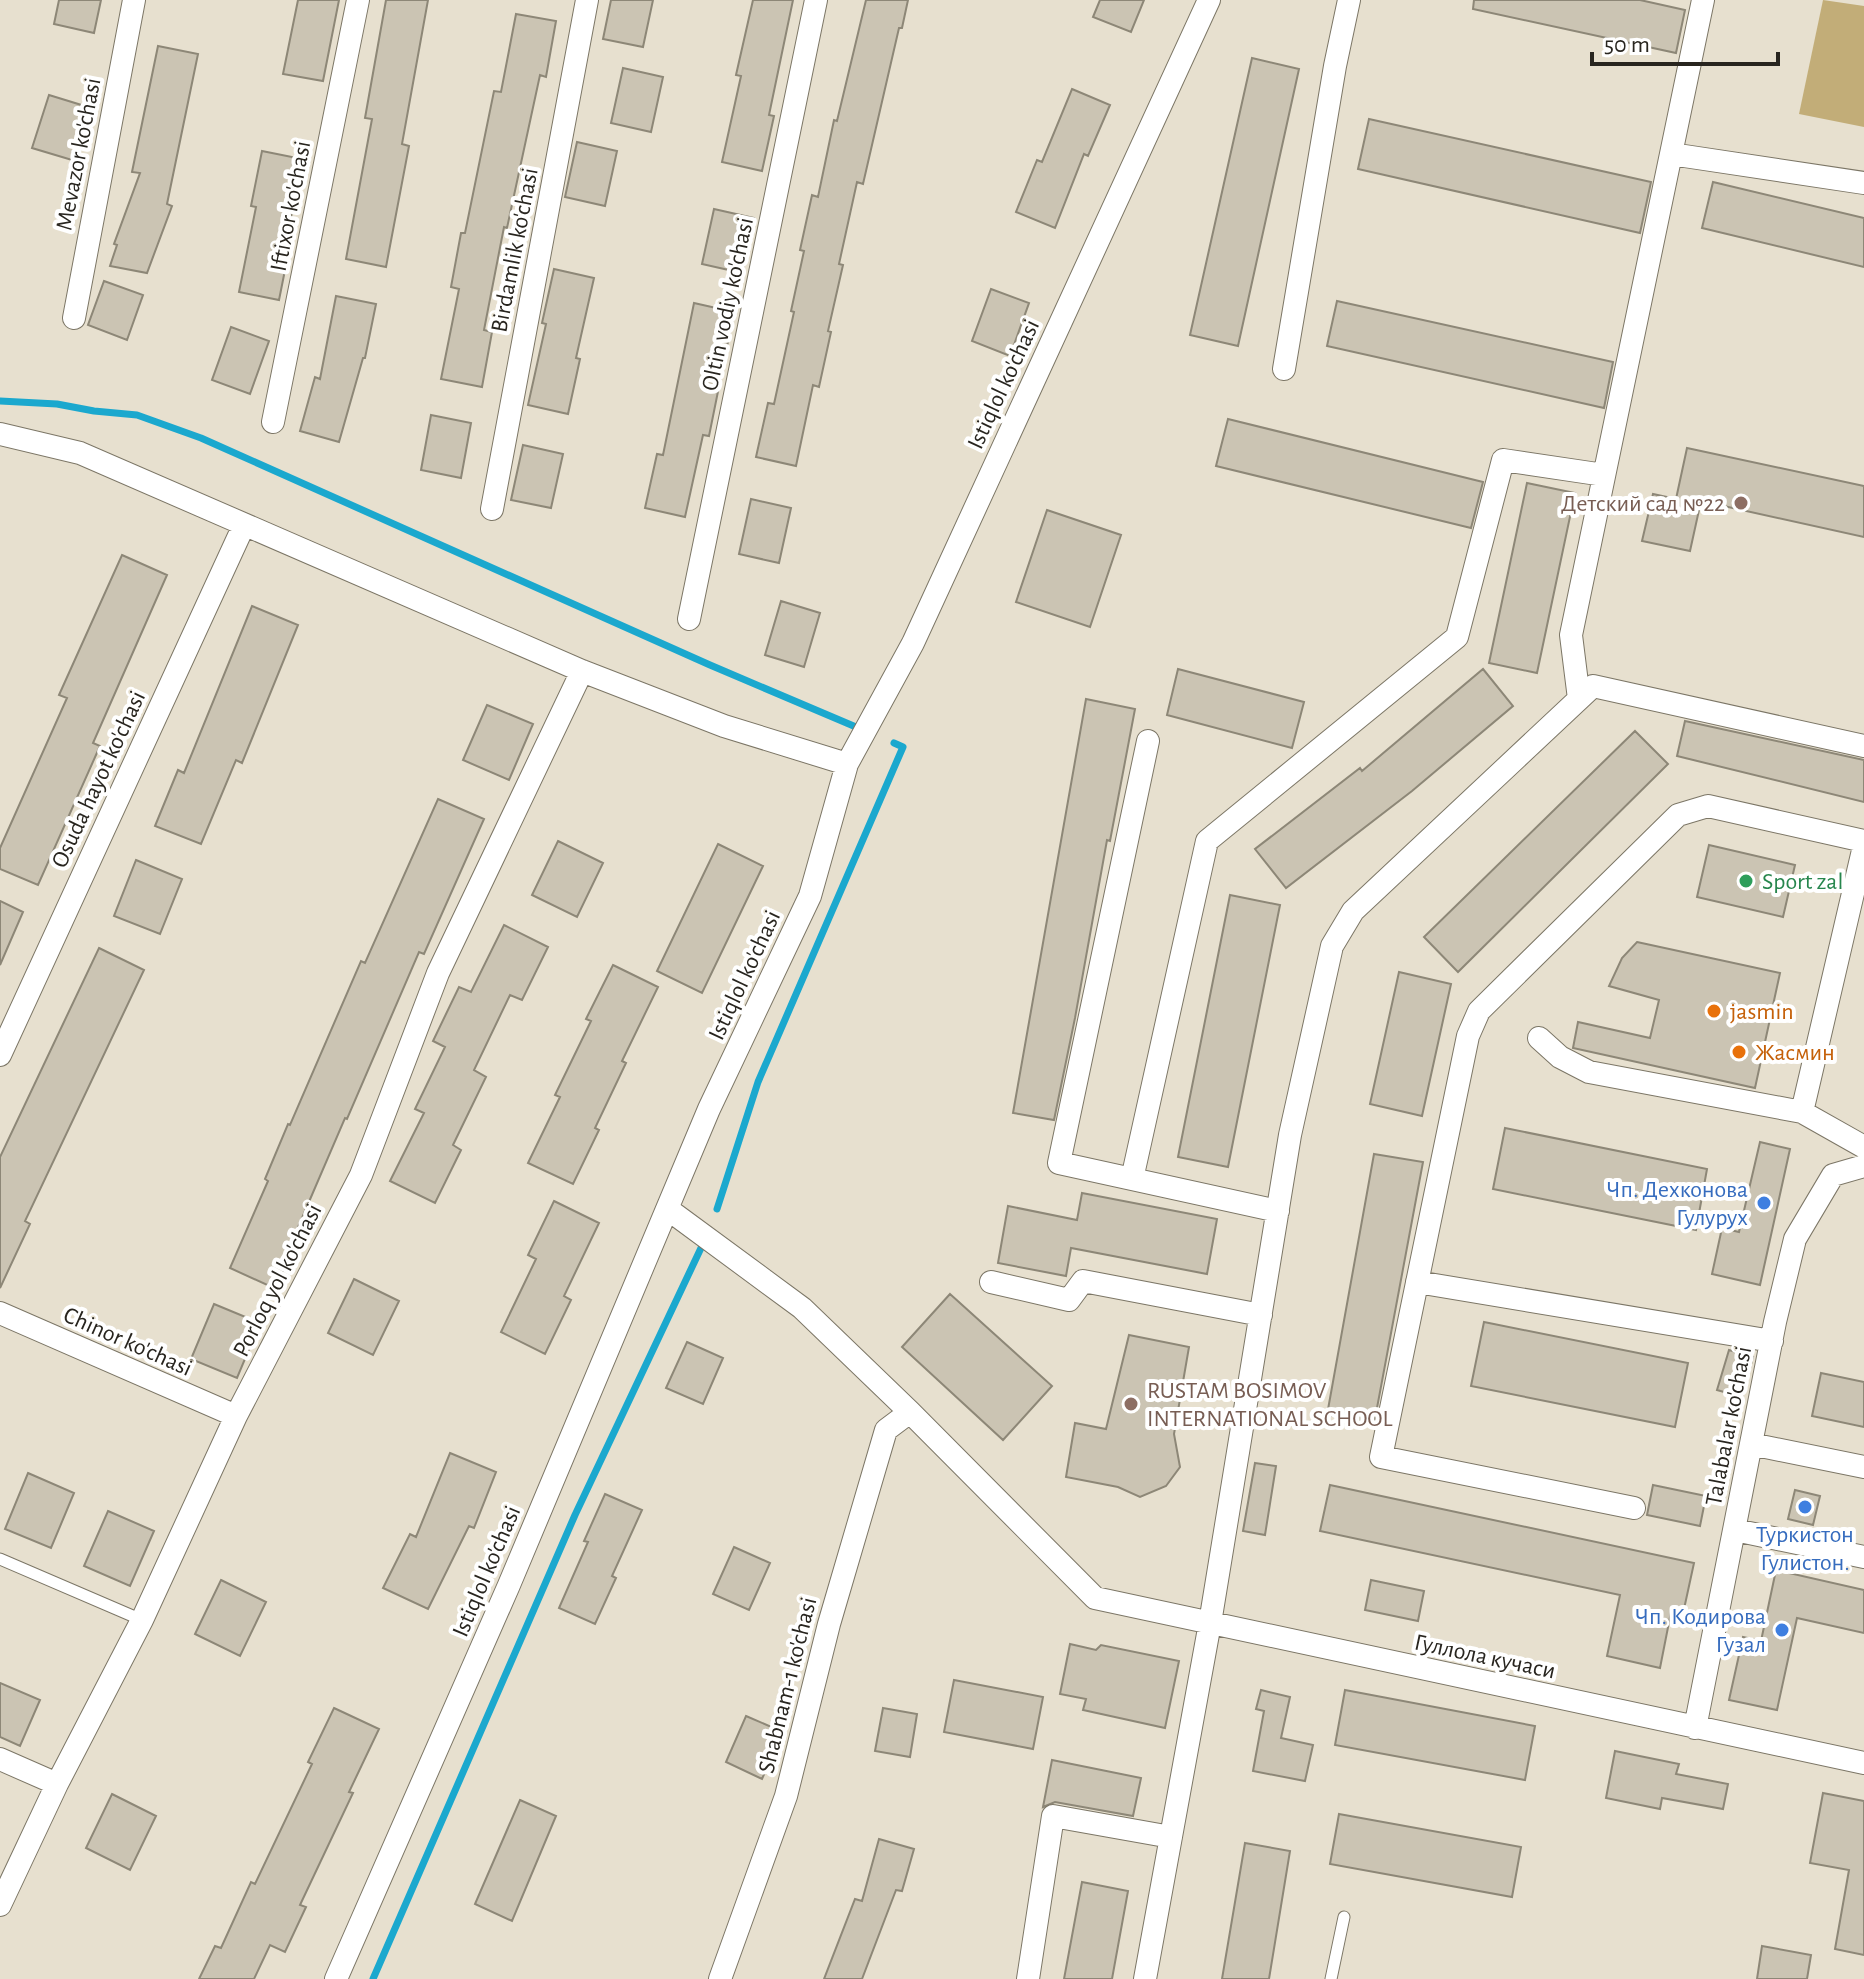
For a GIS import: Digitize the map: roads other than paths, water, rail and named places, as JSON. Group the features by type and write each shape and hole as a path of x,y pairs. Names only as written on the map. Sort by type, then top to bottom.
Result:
{"street":[{"name":"Mevazor ko'chasi","path":"74,318 134,0"},
{"name":"Iftixor ko'chasi","path":"273,422 358,0"},
{"name":"Birdamlik ko'chasi","path":"492,509 587,0"},
{"name":"Oltin vodiy ko'chasi","path":"689,619 816,0"},
{"name":"Istiqlol ko'chasi","path":"336,1979 669,1210 709,1109 810,896 847,764 913,643 1209,0"},
{"path":"1284,369 1349,0"},
{"path":"1579,699 1571,635 1703,0"},
{"path":"1671,154 1864,183"},
{"path":"0,434 80,453 582,671 724,726 847,764"},
{"path":"1132,1179 1207,841 1457,637 1503,460 1604,475"},
{"name":"Osuda hayot ko'chasi","path":"0,1055 244,525"},
{"name":"Porloq yol ko'chasi","path":"0,1905 57,1784 142,1620 236,1416 361,1175 438,973 582,671"},
{"path":"1145,1979 1210,1623 1290,1135 1332,946 1353,911 1593,686 1864,746"},
{"path":"1148,741 1059,1163 1278,1211"},
{"path":"1634,1508 1381,1457 1468,1036 1479,1011 1678,815 1708,806 1864,844 1802,1112"},
{"path":"1539,1038 1560,1057 1589,1072 1802,1112 1864,1147"},
{"name":"Talabalar ko'chasi","path":"1695,1728 1795,1239 1833,1175 1864,1166"},
{"path":"669,1210 802,1308 910,1412"},
{"path":"991,1282 1069,1300 1083,1281 1261,1315"},
{"path":"1417,1282 1772,1341"},
{"name":"Chinor ko'chasi","path":"0,1313 236,1416"},
{"name":"Гуллола кучаси","path":"910,1412 1095,1598 1864,1763"},
{"name":"Shabnam-1 ko'chasi","path":"720,1979 786,1796 829,1624 886,1430 910,1412"},
{"path":"1751,1444 1864,1467"},
{"path":"1735,1530 1864,1557"},
{"path":"0,1759 57,1784"},
{"path":"1028,1979 1053,1816 1171,1837"}],"lane":[{"path":"0,1559 142,1620"},
{"path":"1331,1979 1344,1917"}],"waterway":[{"path":"0,401 57,404 137,415 201,438 856,727"},
{"path":"717,1209 758,1082 903,747 894,743"},
{"path":"373,1979 575,1515 701,1248"}],"place":[{"name":"Детский сад №22","path":"1741,503"},
{"name":"Sport zal","path":"1746,881"},
{"name":"jasmin","path":"1714,1011"},
{"name":"Жасмин","path":"1739,1052"},
{"name":"Чп. Дехконова Гулурух","path":"1764,1203"},
{"name":"RUSTAM BOSIMOV INTERNATIONAL SCHOOL","path":"1131,1404"},
{"name":"Туркистон Гулистон.","path":"1805,1507"},
{"name":"Чп. Кодирова Гузал","path":"1782,1630"}]}
